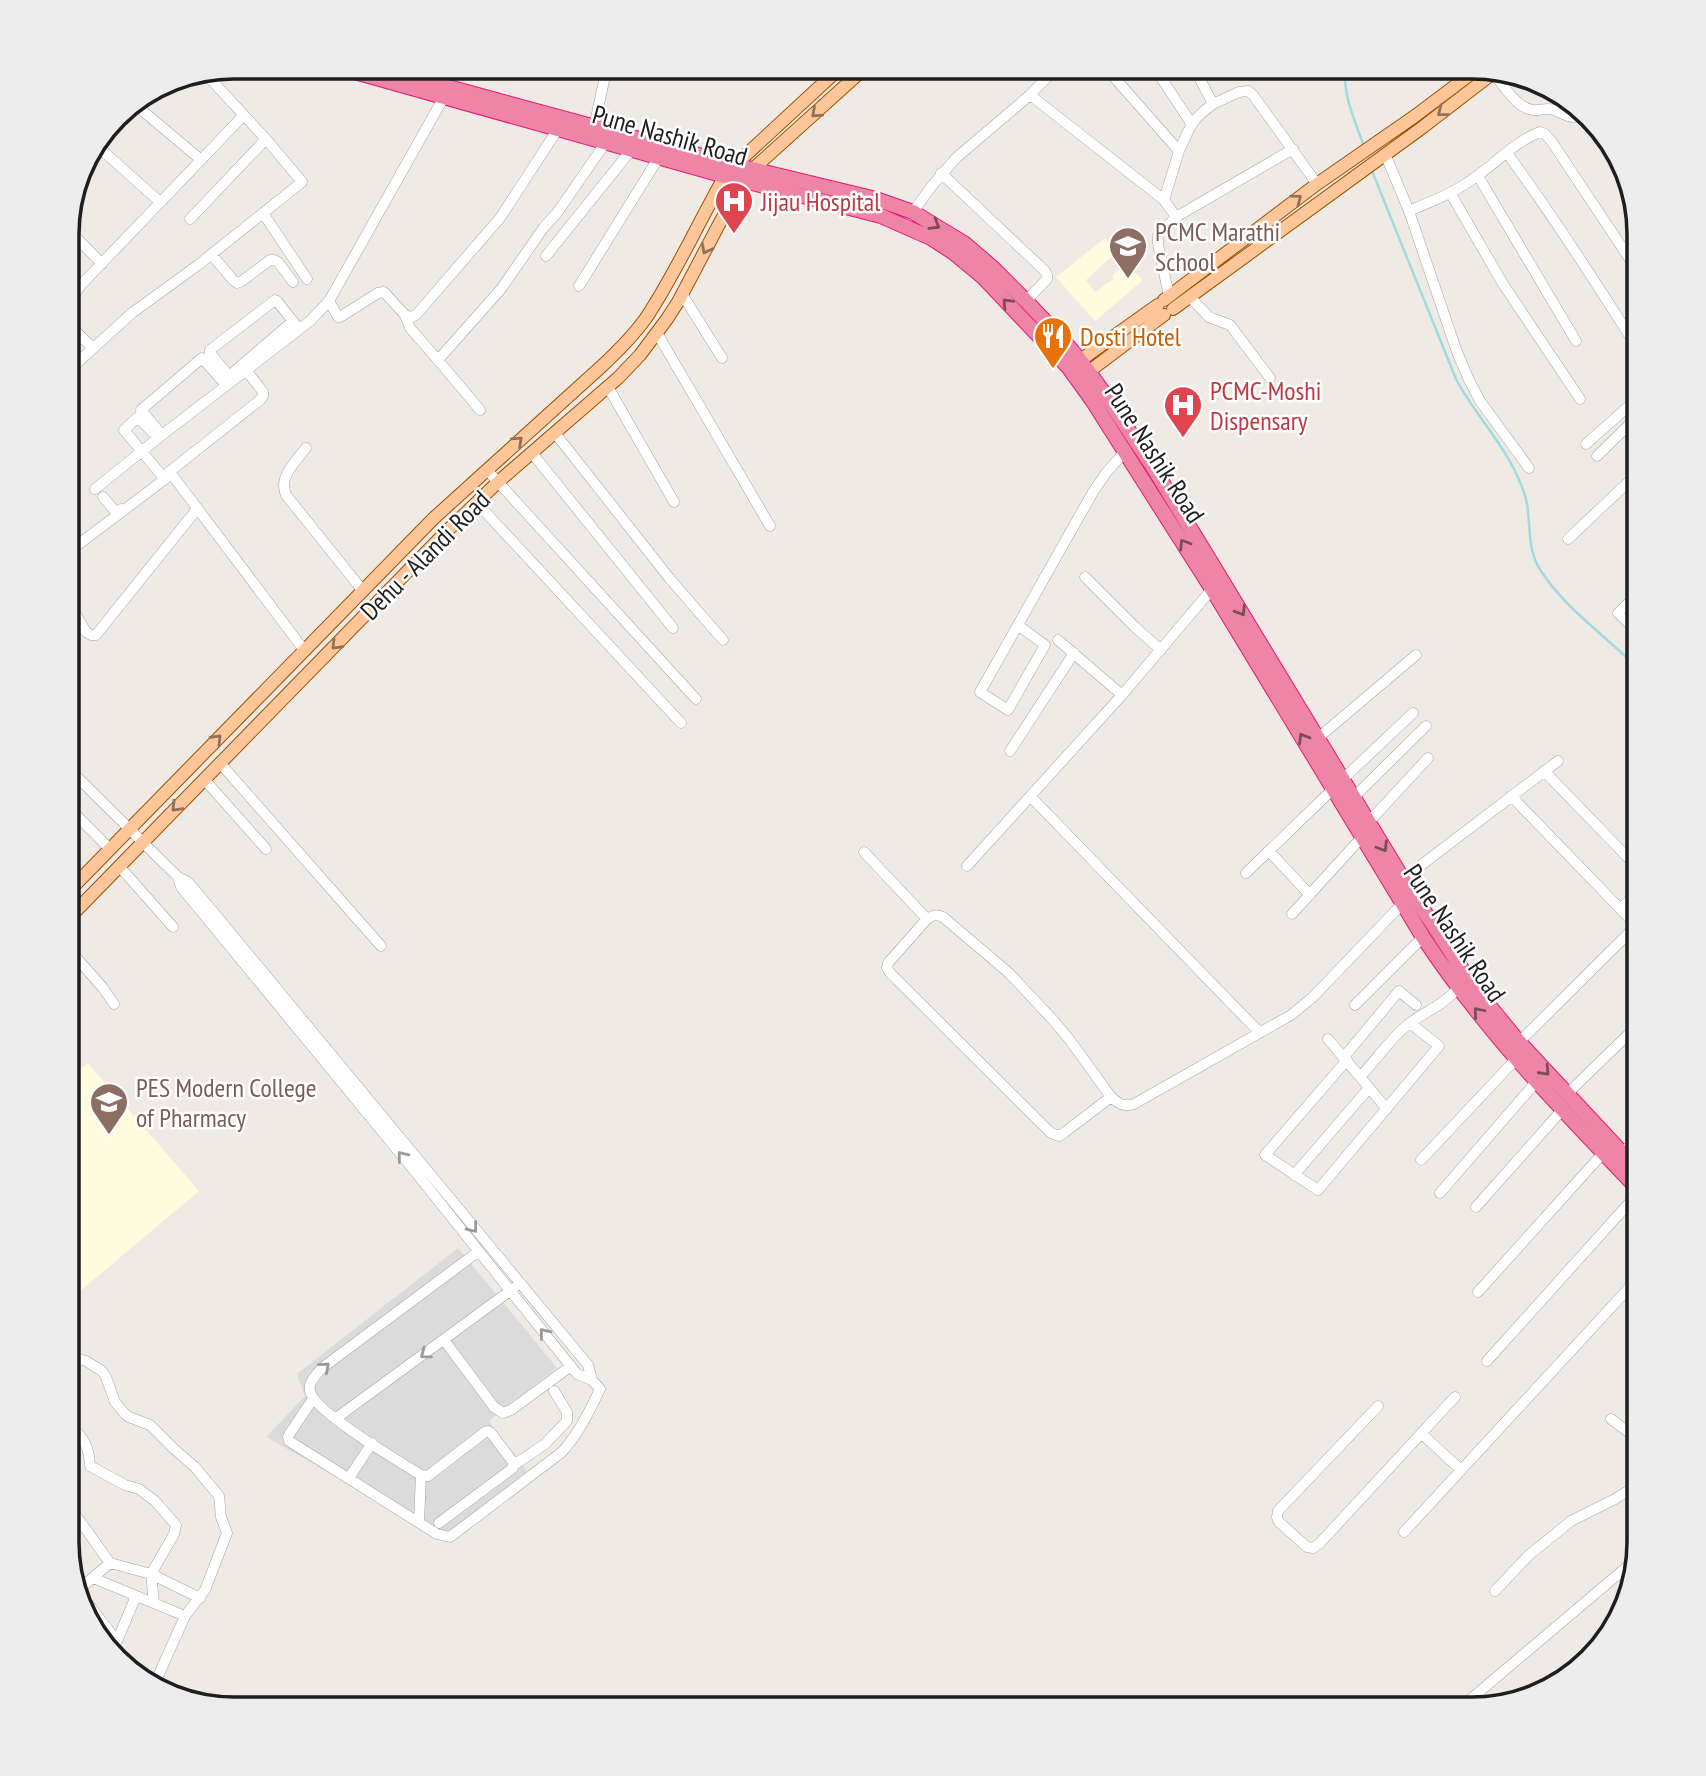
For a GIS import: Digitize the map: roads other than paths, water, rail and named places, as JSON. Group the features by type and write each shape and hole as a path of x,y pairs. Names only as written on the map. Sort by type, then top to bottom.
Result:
{"highway":[{"name":"Pune Nashik Road","path":"382,79 659,157 730,170"},
{"name":"Pune Nashik Road","path":"422,79 594,127 881,216 931,238 983,277 1079,370 1212,589 1338,784 1353,798 1473,986 1519,1042 1627,1158"},
{"name":"Pune Nashik Road","path":"749,175 877,199 913,212 964,243 1027,301 1156,472 1318,738 1362,838 1423,937 1458,988 1517,1058 1627,1177"}],"main road":[{"name":"Dehu - Alandi Road","path":"79,880 434,518 626,343 662,293 730,170 828,79"},
{"name":"Dehu - Alandi Road","path":"79,907 498,482 608,387 640,355 682,294 735,194 749,175 853,79"},
{"path":"1079,370 1166,305 1317,184 1464,79"},
{"path":"1166,305 1190,297 1485,79"}],"street":[{"path":"594,127 604,79"},
{"path":"913,212 956,158 1045,79"},
{"path":"1116,79 1179,151"},
{"path":"1162,79 1191,123"},
{"path":"1200,79 1213,104"},
{"path":"79,361 151,298 212,255 302,182 211,80"},
{"path":"1503,82 1520,105 1528,109 1547,108 1575,118"},
{"path":"1164,200 1191,123 1213,104 1239,92 1248,91 1253,94 1317,184"},
{"path":"1030,95 1164,200 1176,218"},
{"path":"296,325 277,301 273,300 210,353 229,376 296,325 310,321 329,301 444,97"},
{"path":"144,113 200,159"},
{"path":"79,290 243,116"},
{"path":"405,315 416,315 500,218 558,129"},
{"path":"1409,211 1451,194 1540,132 1545,134 1627,254"},
{"path":"190,219 266,139"},
{"path":"438,360 501,289 606,142"},
{"path":"546,256 632,149"},
{"path":"1166,305 1158,244 1158,236 1163,229 1176,218 1293,149"},
{"path":"103,151 160,202"},
{"path":"1507,153 1548,210 1627,332"},
{"path":"1385,154 1409,211 1469,380 1480,401 1529,468"},
{"path":"579,286 659,157"},
{"path":"942,173 1045,271 1047,279 1027,301"},
{"path":"1478,176 1576,341"},
{"path":"1451,194 1503,284 1580,399"},
{"path":"263,213 307,279"},
{"path":"79,240 102,264"},
{"path":"212,255 237,283 270,260 278,262 293,282"},
{"path":"329,301 340,317 384,292 405,315 410,328 480,411"},
{"path":"682,294 722,358"},
{"path":"1190,297 1209,317 1230,325 1270,378"},
{"path":"246,370 264,392 260,400 118,512 115,511 99,493 142,451 246,370 296,325"},
{"path":"657,333 770,526"},
{"path":"79,335 93,348"},
{"path":"160,437 141,410 202,358 226,385"},
{"path":"608,387 674,502"},
{"path":"1586,444 1627,408"},
{"path":"160,437 138,417 124,430 163,477"},
{"path":"1597,456 1627,427"},
{"path":"555,433 670,579 723,640"},
{"path":"306,448 284,481 286,495 363,591"},
{"path":"1019,626 1045,645 1008,710 980,692 1093,492 1126,450"},
{"path":"533,453 673,628"},
{"path":"486,470 696,699"},
{"path":"79,544 169,476 173,477 304,650"},
{"path":"1568,539 1627,484"},
{"path":"477,503 681,723"},
{"path":"79,620 86,632 96,635 197,509"},
{"path":"1085,577 1161,650"},
{"path":"967,866 1122,695 1212,589"},
{"path":"1627,605 1618,613 1627,621"},
{"path":"1058,640 1122,695"},
{"path":"1010,751 1074,653"},
{"path":"1318,738 1416,655"},
{"path":"1246,873 1413,713"},
{"path":"1353,798 1426,726"},
{"path":"1368,823 1428,758"},
{"path":"1403,879 1558,761"},
{"path":"220,763 381,946"},
{"path":"1544,771 1627,856"},
{"path":"79,779 178,877 188,882 221,928 479,1251 588,1365 592,1380"},
{"path":"204,779 266,849"},
{"path":"1030,796 1260,1033"},
{"path":"1511,796 1627,915"},
{"path":"79,818 110,849"},
{"path":"1292,915 1362,838"},
{"path":"1269,851 1310,895"},
{"path":"864,852 927,919"},
{"path":"118,866 173,927"},
{"path":"1111,1097 1059,1136 1051,1133 891,974 887,968 888,963 927,919 933,915 943,917 1009,973 1069,1039 1111,1097 1126,1106 1292,1015 1313,997 1403,903"},
{"path":"1620,909 1627,903"},
{"path":"221,928 515,1287 577,1374 592,1380 600,1389 575,1438 550,1462 450,1537 438,1534 289,1441 290,1433 313,1399"},
{"path":"1519,1042 1627,935"},
{"path":"1355,1005 1423,937"},
{"path":"79,961 114,1004"},
{"path":"1360,1077 1410,1023 1440,1006 1458,988"},
{"path":"1410,1023 1439,1046 1318,1190 1265,1155 1399,992 1416,1005"},
{"path":"1567,1094 1627,1036"},
{"path":"1328,1040 1387,1108"},
{"path":"1420,1160 1517,1058"},
{"path":"1440,1193 1537,1081"},
{"path":"1294,1175 1369,1088"},
{"path":"1476,1207 1563,1109"},
{"path":"1622,1153 1627,1149"},
{"path":"1478,1292 1604,1152"},
{"path":"1487,1362 1627,1206"},
{"path":"479,1251 322,1368 311,1381 309,1390 313,1399 335,1419 421,1475 428,1476 433,1473 488,1432 514,1465"},
{"path":"335,1419 515,1287"},
{"path":"1404,1532 1627,1291"},
{"path":"444,1340 494,1407 503,1413 512,1410 571,1366"},
{"path":"79,1359 86,1360 102,1371 115,1402 125,1414 150,1425 195,1467 219,1496 221,1517 227,1533 205,1590 185,1616 157,1677"},
{"path":"439,1524 545,1444 567,1421 567,1412 554,1391"},
{"path":"1378,1406 1278,1511 1279,1522 1307,1547 1313,1548 1319,1544 1455,1398"},
{"path":"1612,1419 1627,1430"},
{"path":"79,1434 90,1451 90,1466 125,1485 139,1489 155,1501 176,1525 174,1534 151,1574 154,1603"},
{"path":"1422,1434 1461,1470"},
{"path":"349,1478 372,1443"},
{"path":"419,1522 421,1475"},
{"path":"1495,1591 1537,1548 1571,1521 1627,1492"},
{"path":"79,1519 110,1563 151,1574 200,1598"},
{"path":"85,1583 110,1563"},
{"path":"1475,1697 1625,1569"},
{"path":"93,1578 185,1616"},
{"path":"98,1617 117,1641 136,1596"}],"waterway":[{"path":"1345,79 1347,97 1363,144"},
{"path":"1372,171 1456,379 1508,457 1520,482 1527,504 1531,547 1541,571 1563,599 1627,658"}],"place":[{"name":"Jijau Hospital","path":"734,235"},
{"name":"PCMC Marathi School","path":"1128,280"},
{"name":"Dosti Hotel","path":"1053,370"},
{"name":"PCMC-Moshi Dispensary","path":"1183,439"},
{"name":"PES Modern College of Pharmacy","path":"109,1136"}]}
